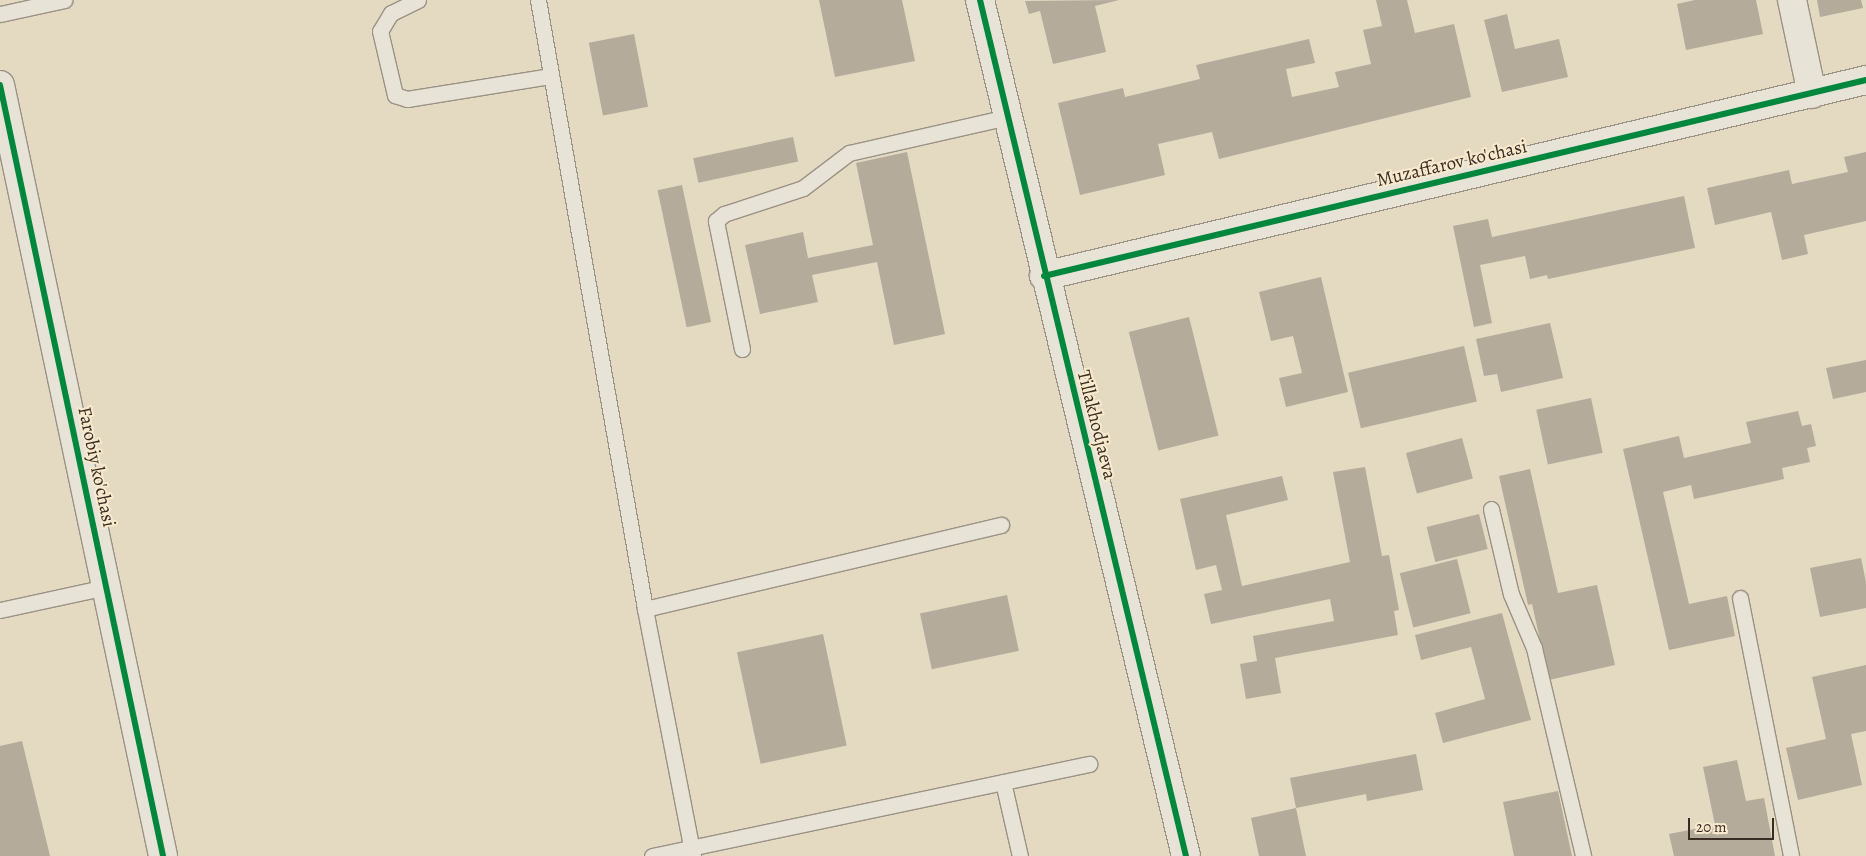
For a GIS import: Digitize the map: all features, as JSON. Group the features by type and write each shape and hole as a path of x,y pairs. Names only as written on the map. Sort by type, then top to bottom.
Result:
{"street":[{"name":"Tillakhodjaeva","path":"980,0 1044,276 1186,856"},
{"path":"1792,0 1812,94"},
{"name":"Muzaffarov ko'chasi","path":"1044,276 1866,80"},
{"name":"Farobiy ko'chasi","path":"0,85 163,856"}],"lane":[{"path":"0,14 64,0"},
{"path":"418,0 391,13 380,31 395,94 407,99 551,76"},
{"path":"538,0 645,609 692,852"},
{"path":"742,349 716,221 724,214 804,188 849,153 1007,117"},
{"path":"1491,509 1511,594 1534,648 1583,856"},
{"path":"645,609 1001,525"},
{"path":"0,610 106,587"},
{"path":"1740,598 1791,856"},
{"path":"652,856 692,852 1090,764"},
{"path":"1003,782 1020,856"}],"building":[{"path":"819,0 902,0 915,61 835,77"},
{"path":"1119,0 1095,6 1106,52 1053,64 1040,11 1029,14 1025,1"},
{"path":"1376,0 1407,0 1415,33 1454,24 1471,97 1219,159 1212,132 1158,144 1165,175 1080,195 1058,103 1123,88 1125,97 1200,79 1196,65 1309,39 1315,63 1286,69 1292,97 1339,87 1335,72 1371,64 1363,30 1382,26"},
{"path":"1695,0 1756,0 1763,34 1686,50 1677,4"},
{"path":"1817,0 1861,0 1863,8 1820,17"},
{"path":"1507,14 1515,49 1559,39 1568,77 1502,92 1484,20"},
{"path":"634,34 648,107 603,115 589,43"},
{"path":"793,137 798,161 698,183 693,158"},
{"path":"907,152 945,334 894,345 877,262 812,275 818,302 760,314 745,245 803,232 808,258 873,245 856,163"},
{"path":"1866,152 1866,221 1804,235 1808,254 1782,260 1771,212 1715,225 1707,188 1789,170 1792,184 1848,172 1844,157"},
{"path":"682,185 711,322 687,327 658,190"},
{"path":"1684,196 1695,248 1548,279 1547,275 1530,279 1525,256 1480,265 1492,323 1474,327 1453,226 1488,219 1492,237"},
{"path":"1321,277 1348,392 1286,407 1279,378 1302,373 1293,336 1271,341 1259,292"},
{"path":"1189,317 1219,435 1158,450 1129,332"},
{"path":"1550,323 1563,378 1501,392 1497,374 1484,376 1476,339"},
{"path":"1464,346 1477,402 1361,428 1348,373"},
{"path":"1866,360 1866,392 1833,399 1826,368"},
{"path":"1591,398 1603,453 1548,464 1536,410"},
{"path":"1798,411 1802,426 1811,424 1816,446 1807,448 1810,462 1782,468 1784,479 1694,499 1691,485 1663,492 1689,604 1727,596 1735,636 1669,650 1623,449 1679,436 1684,458 1751,443 1746,422"},
{"path":"1462,438 1473,479 1417,494 1406,453"},
{"path":"1365,467 1382,556 1389,555 1399,610 1394,611 1398,635 1275,658 1281,693 1246,699 1240,664 1257,661 1253,636 1334,621 1330,599 1211,624 1204,594 1222,590 1216,565 1196,570 1180,499 1282,476 1288,500 1226,515 1242,586 1350,562 1333,472"},
{"path":"1530,469 1558,593 1597,585 1615,665 1549,680 1532,604 1528,605 1499,476"},
{"path":"1479,514 1488,549 1435,562 1427,527"},
{"path":"1861,558 1866,582 1866,608 1820,617 1810,568"},
{"path":"1457,559 1471,613 1413,628 1400,573"},
{"path":"1007,595 1019,651 932,669 920,614"},
{"path":"1502,613 1531,720 1443,743 1435,713 1485,699 1471,647 1421,660 1415,635"},
{"path":"823,634 847,746 761,764 737,652"},
{"path":"1866,665 1866,731 1851,734 1862,785 1798,800 1786,748 1826,739 1812,677"},
{"path":"22,741 50,856 0,856 0,746"},
{"path":"1416,754 1423,790 1367,801 1366,794 1296,808 1290,778"},
{"path":"1737,760 1746,801 1764,798 1775,856 1674,856 1669,834 1715,825 1703,767"},
{"path":"1558,791 1572,856 1514,856 1503,802"},
{"path":"1296,808 1306,856 1259,856 1251,818"}],"cycle path":[{"path":"980,0 1186,856"},
{"path":"1044,276 1866,80"},
{"path":"0,85 163,856"}]}
